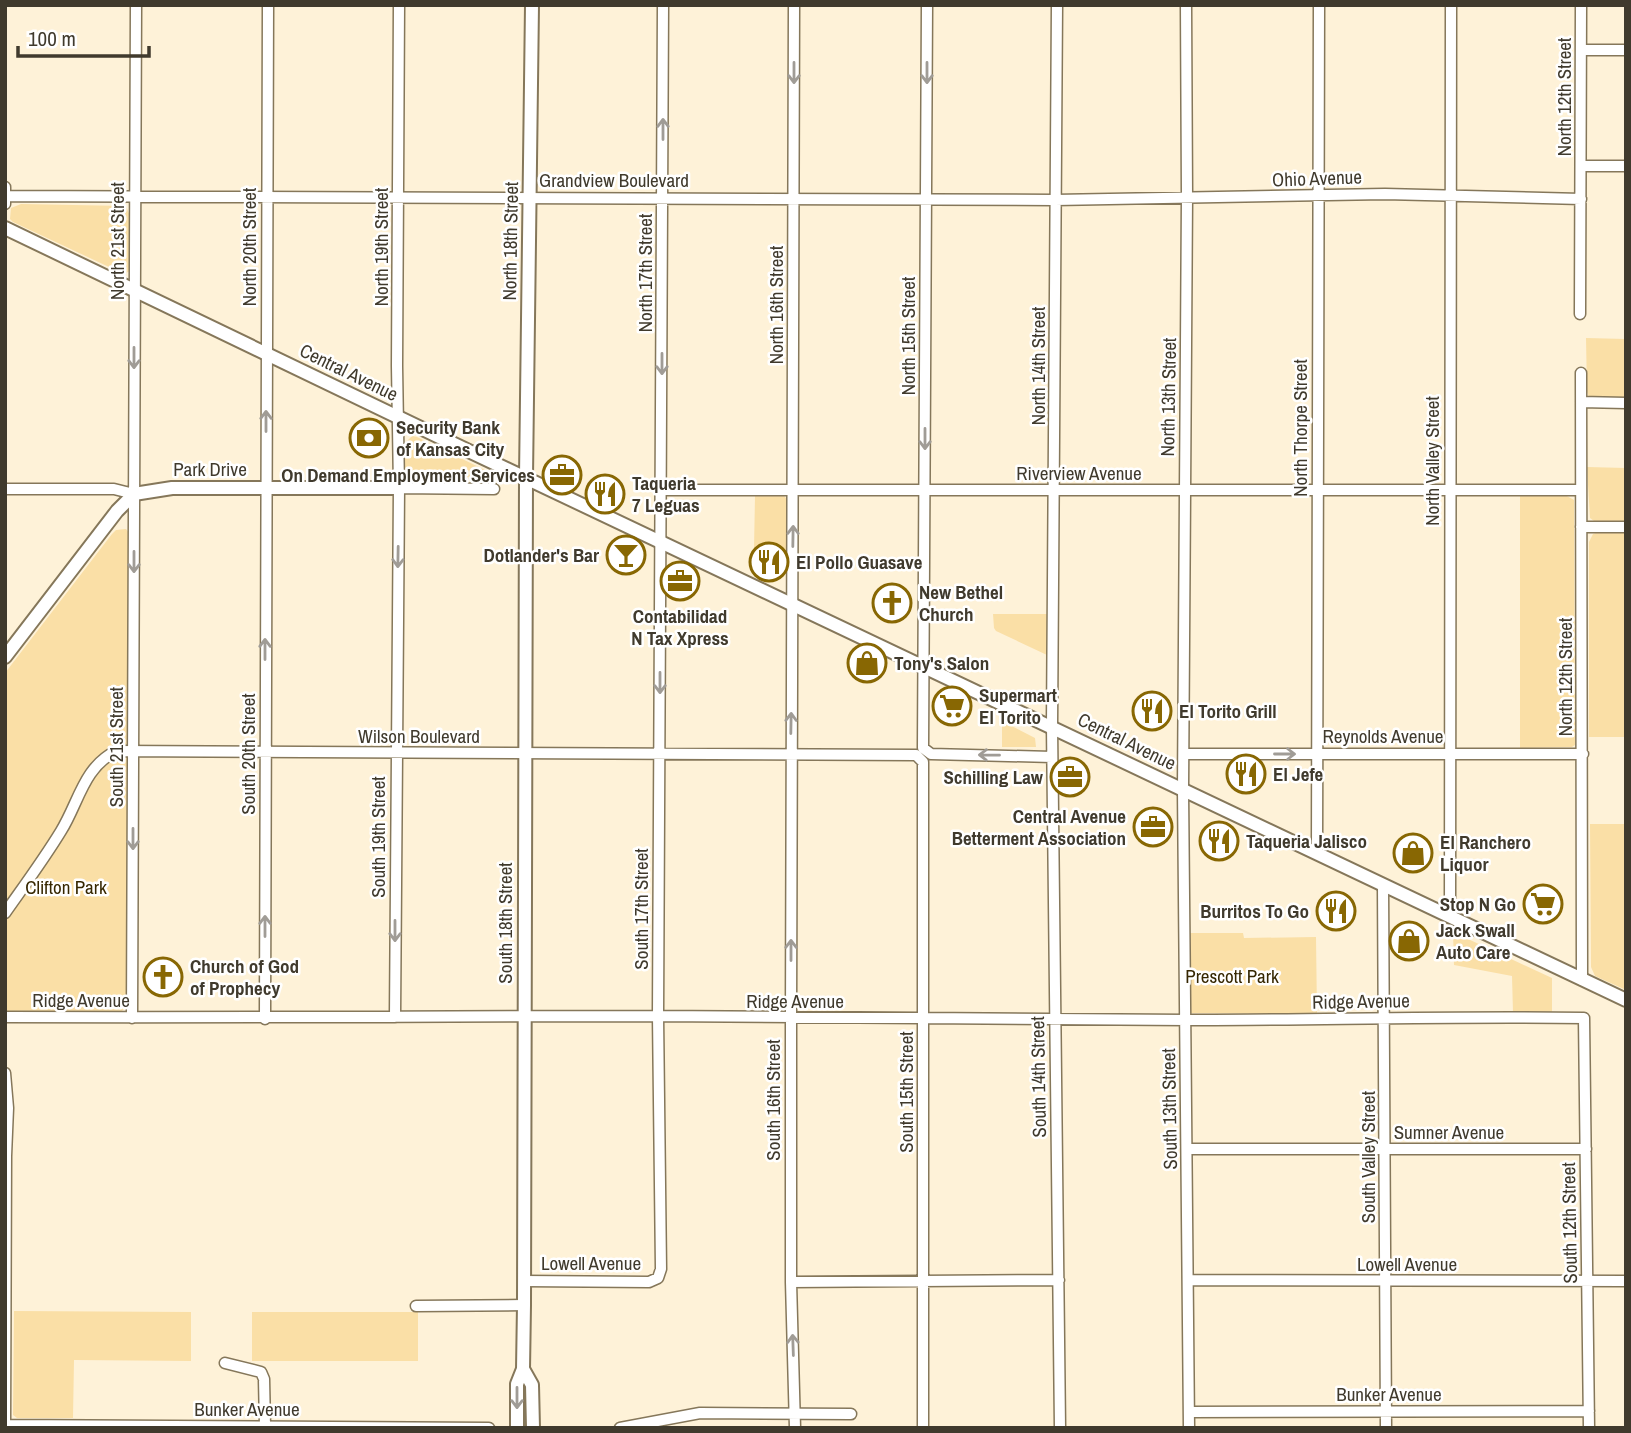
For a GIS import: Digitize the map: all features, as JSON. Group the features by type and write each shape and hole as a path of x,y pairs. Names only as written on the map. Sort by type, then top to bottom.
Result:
{"main road":[{"name":"North 18th Street","path":"526,477 531,5"},
{"name":"Central Avenue","path":"5,228 1626,1000"},
{"name":"South 18th Street","path":"517,1428 517,1384 523,1369 524,1305 526,477"},
{"name":"Park Drive","path":"134,494 172,488 399,488"},
{"path":"5,657 117,510 134,494"},
{"name":"South 18th Street","path":"523,1369 532,1385 533,1428"}],"street":[{"name":"North 21st Street","path":"134,476 136,5"},
{"name":"North 20th Street","path":"265,489 268,5"},
{"name":"North 19th Street","path":"399,5 399,488"},
{"name":"North 17th Street","path":"660,541 663,5"},
{"name":"North 16th Street","path":"792,604 794,5"},
{"name":"North 15th Street","path":"924,667 927,5"},
{"name":"North 14th Street","path":"1052,726 1057,5"},
{"name":"North 13th Street","path":"1183,790 1186,5"},
{"name":"North Thorpe Street","path":"1317,852 1319,5"},
{"name":"North Valley Street","path":"1450,917 1451,5"},
{"name":"North 12th Street","path":"1580,314 1581,5"},
{"path":"1581,50 1626,50"},
{"path":"1581,166 1626,166"},
{"path":"5,187 5,204"},
{"name":"Ohio Avenue","path":"1055,200 1251,198 1320,194 1451,194 1515,199 1581,199"},
{"name":"Grandview Boulevard","path":"6,196 1055,200"},
{"name":"North 12th Street","path":"1581,373 1581,980"},
{"path":"1581,402 1626,403"},
{"name":"South 21st Street","path":"132,1018 134,476"},
{"name":"Park Drive","path":"399,488 494,489"},
{"name":"South 19th Street","path":"395,1017 399,488"},
{"path":"5,489 114,489 134,494"},
{"name":"South 20th Street","path":"265,489 265,1018"},
{"name":"Riverview Avenue","path":"662,490 1581,490"},
{"path":"1581,527 1626,527"},
{"name":"South 17th Street","path":"658,1278 661,1255 658,1016 660,541"},
{"name":"South 16th Street","path":"792,604 790,1019 791,1282 795,1428"},
{"name":"South 15th Street","path":"923,1428 924,667"},
{"name":"South 14th Street","path":"1052,726 1060,1428"},
{"name":"Wilson Boulevard","path":"5,913 63,828 88,775 103,758 116,751 930,754 1052,757"},
{"name":"Reynolds Avenue","path":"1184,754 1583,754"},
{"name":"South 13th Street","path":"1183,790 1189,1428"},
{"name":"South Valley Street","path":"1383,885 1386,1428"},
{"name":"Ridge Avenue","path":"5,1017 658,1016 1185,1020 1451,1016 1584,1018"},
{"name":"South 12th Street","path":"1584,1018 1589,1428"},
{"path":"5,1073 8,1108 6,1426"},
{"name":"Sumner Avenue","path":"1187,1149 1586,1149"},
{"name":"Lowell Avenue","path":"524,1281 649,1282 658,1278"},
{"path":"791,1282 1059,1280"},
{"name":"Lowell Avenue","path":"1188,1280 1626,1281"},
{"path":"416,1306 524,1305"},
{"path":"225,1363 261,1372 264,1379 265,1426"},
{"name":"Bunker Avenue","path":"1189,1412 1589,1411"},
{"path":"620,1428 701,1413 850,1414"},
{"name":"Bunker Avenue","path":"6,1426 489,1428"}],"green space":[{"path":"21,204 126,206 130,216 130,271 124,274 13,222 10,219 11,208"},
{"path":"1586,338 1626,339 1626,397 1589,397"},
{"path":"412,436 485,470 487,476 408,477 405,473 405,443"},
{"path":"1587,467 1626,468 1626,522 1594,521 1590,518"},
{"path":"1520,495 1565,495 1574,500 1575,745 1572,747 1520,748"},
{"path":"755,496 784,496 787,499 787,556 754,549"},
{"name":"Clifton Park","path":"126,529 129,533 127,1005 122,1011 5,1012 5,673 112,534 116,530"},
{"path":"1604,530 1626,531 1626,737 1589,737 1589,542 1593,534"},
{"path":"993,614 1047,614 1047,655 996,631"},
{"path":"1002,721 1035,738 1036,747 1002,747"},
{"path":"1590,824 1626,824 1626,990 1595,976 1591,967"},
{"path":"1453,932 1552,978 1552,1013 1513,1013 1512,976 1454,965"},
{"name":"Prescott Park","path":"1190,933 1243,933 1244,938 1316,937 1317,1014 1190,1013"},
{"path":"14,1311 191,1312 191,1361 74,1360 73,1418 17,1418 13,1415"},
{"path":"252,1312 418,1312 418,1361 252,1361"}],"place":[{"name":"Security Bank of Kansas City","path":"369,438"},
{"name":"On Demand Employment Services","path":"562,475"},
{"name":"Taqueria 7 Leguas","path":"605,494"},
{"name":"Dotlander's Bar","path":"626,555"},
{"name":"El Pollo Guasave","path":"769,562"},
{"name":"Contabilidad N Tax Xpress","path":"680,581"},
{"name":"New Bethel Church","path":"892,603"},
{"name":"Tony's Salon","path":"867,663"},
{"name":"Supermart El Torito","path":"952,706"},
{"name":"El Torito Grill","path":"1152,711"},
{"name":"El Jefe","path":"1246,774"},
{"name":"Schilling Law","path":"1070,777"},
{"name":"Central Avenue Betterment Association","path":"1153,827"},
{"name":"Taqueria Jalisco","path":"1219,841"},
{"name":"El Ranchero Liquor","path":"1413,853"},
{"name":"Stop N Go","path":"1543,904"},
{"name":"Burritos To Go","path":"1336,911"},
{"name":"Jack Swall Auto Care","path":"1409,941"},
{"name":"Church of God of Prophecy","path":"163,977"}]}
